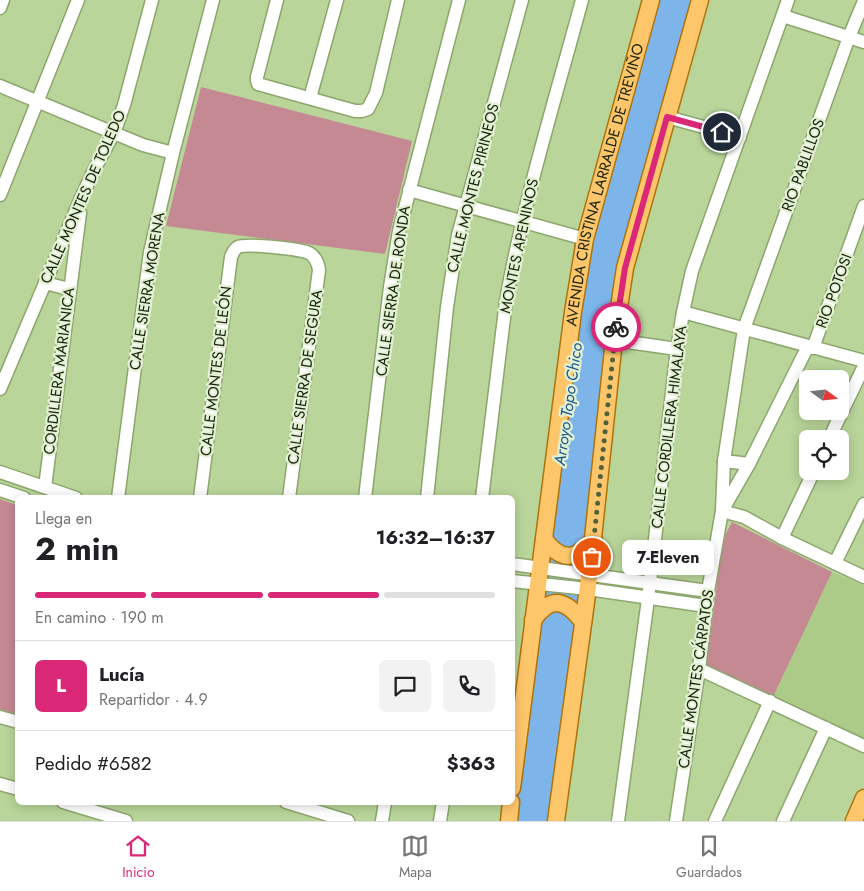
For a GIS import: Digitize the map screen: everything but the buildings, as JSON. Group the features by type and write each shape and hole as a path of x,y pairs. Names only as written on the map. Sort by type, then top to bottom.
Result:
{"main road":[{"name":"AVENIDA CRISTINA LARRALDE DE TREVIÑO","path":"515,753 547,543 573,312 586,238 651,0"},
{"path":"557,821 578,616 583,581 594,540 614,340 625,268 700,0"},
{"path":"547,543 556,552 569,556 581,552 594,540"},
{"path":"537,615 549,605 558,603 564,604 578,616"},
{"path":"854,821 864,798"},
{"path":"508,821 511,805"}],"street":[{"path":"0,8 3,0"},
{"path":"0,195 78,0"},
{"name":"CALLE MONTES DE TOLEDO","path":"0,390 82,196 114,133 124,105 152,0"},
{"name":"CALLE SIERRA MORENA","path":"118,495 147,270 155,228 214,0"},
{"path":"277,0 257,82 261,86 355,111 368,109 376,93 398,0"},
{"path":"310,98 337,0"},
{"name":"CALLE SIERRA DE RONDA","path":"365,495 399,231 458,0"},
{"name":"CALLE MONTES PIRINEOS","path":"427,495 447,307 458,235 522,0"},
{"name":"MONTES APENINOS","path":"482,495 506,301 522,220 582,0"},
{"name":"CALLE CORDILLERA HIMALAYA","path":"618,821 648,599 683,312 692,271 788,0"},
{"name":"RIO PABLILLOS","path":"744,328 849,37 864,1"},
{"path":"783,16 864,42"},
{"path":"0,86 143,145 173,153"},
{"path":"667,117 740,137"},
{"path":"408,190 586,238"},
{"name":"CORDILLERA MARIANICA","path":"45,487 82,196"},
{"name":"RIO POTOSI","path":"722,511 749,464 810,347 864,206"},
{"name":"CALLE MONTES DE LEÓN","path":"200,495 231,256 238,247 250,245 300,250 310,253 315,258"},
{"name":"CALLE SIERRA DE SEGURA","path":"289,495 319,270 315,258"},
{"path":"45,283 69,289"},
{"path":"683,312 864,361"},
{"name":"CALLE MONTES CÁRPATOS","path":"676,821 699,669 708,591 722,511 724,461 744,328"},
{"path":"614,340 677,349"},
{"path":"833,430 864,366"},
{"path":"724,461 749,464"},
{"path":"0,472 68,495"},
{"path":"782,538 810,480"},
{"path":"0,490 15,495"},
{"path":"836,563 864,504"},
{"path":"722,511 744,517 782,538 864,577"},
{"path":"515,564 543,568 648,599 706,606"},
{"path":"515,581 540,584 583,581 650,583 708,591"},
{"path":"699,669 864,746"},
{"path":"715,821 770,701"},
{"path":"0,717 15,721"},
{"path":"783,821 826,728"},
{"path":"0,784 15,789"},
{"path":"83,805 97,807 124,821"},
{"path":"304,805 323,808 348,821"},
{"path":"382,821 385,805"},
{"path":"440,821 443,805"},
{"path":"503,821 506,805"}],"shaded area":[{"path":"201,87 412,141 385,254 166,226"},
{"path":"0,499 15,504 15,713 0,709"},
{"path":"732,522 832,572 773,697 706,665 723,539"},
{"path":"832,572 864,586 864,739 773,697"}],"water":[{"name":"Arroyo Topo Chico","path":"651,0 700,0 636,227 556,821 508,821 510,805 515,805 515,766 573,312"}],"way so far":[{"path":"592,557 616,327"}],"place":[{"name":"7-Eleven","path":"592,557"}],"route":[{"path":"616,327 625,268 667,117 722,132"}]}
